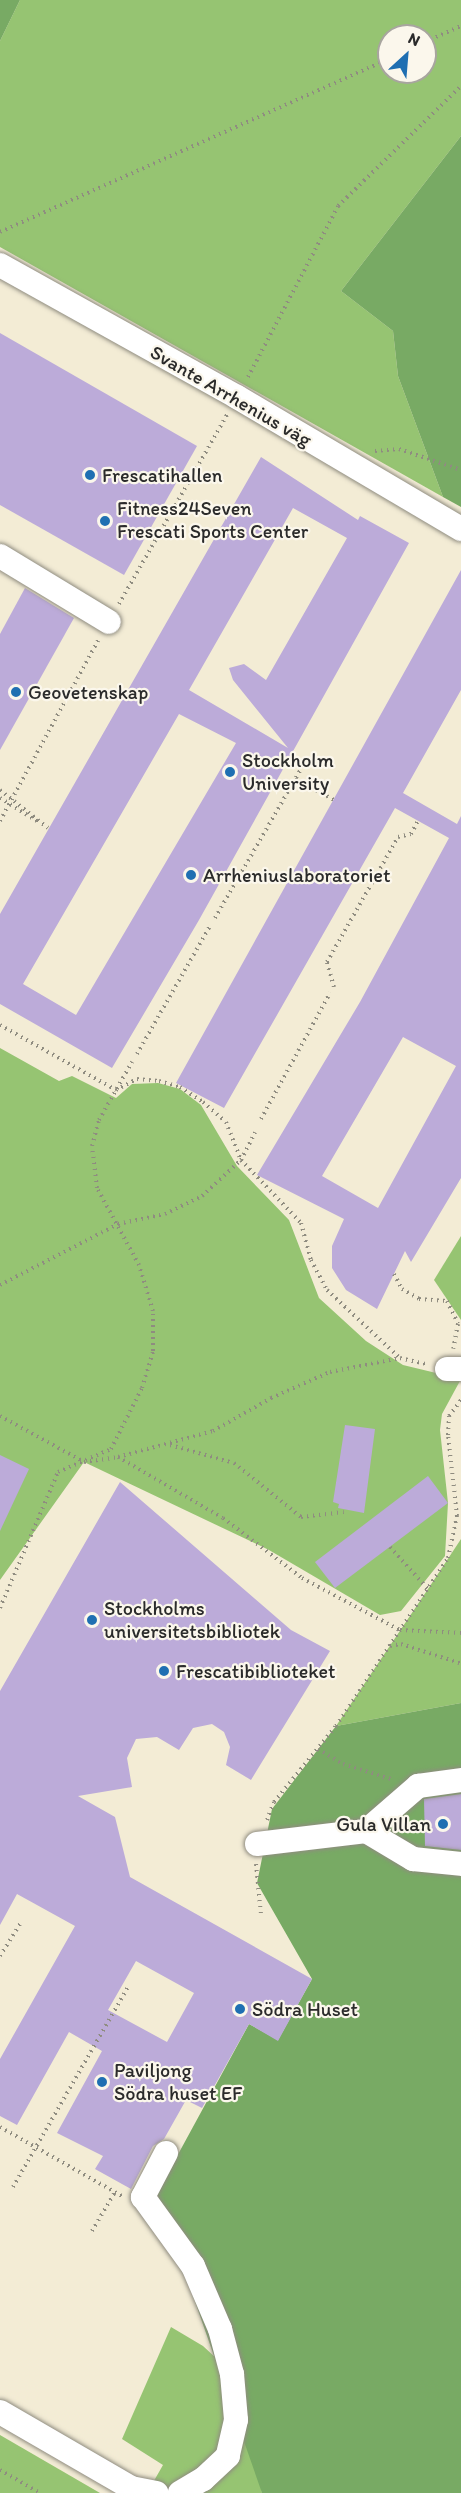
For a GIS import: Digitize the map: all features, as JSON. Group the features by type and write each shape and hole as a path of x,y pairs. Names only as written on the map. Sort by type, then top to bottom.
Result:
{"street":[{"name":"Svante Arrhenius väg","path":"0,265 237,398 461,529"},
{"path":"0,556 109,622"},
{"path":"257,1844 366,1831 418,1786 461,1780"},
{"path":"366,1831 413,1859 461,1864"},
{"path":"166,2153 143,2197 193,2266 220,2329 232,2374 236,2420 228,2456 203,2479 180,2493"},
{"path":"0,2412 131,2488 157,2493"}],"path":[{"path":"437,37 461,26"},
{"path":"0,231 377,64"},
{"path":"237,398 339,206 461,86"},
{"path":"363,472 374,451 399,449 461,470"},
{"path":"215,918 304,764 290,756"},
{"path":"295,779 334,800"},
{"path":"0,790 48,828"},
{"path":"0,798 37,821"},
{"path":"334,987 327,963 398,837 411,834 418,821"},
{"path":"137,1054 210,926"},
{"path":"261,1119 330,993"},
{"path":"0,1025 116,1090"},
{"path":"0,1608 58,1472 111,1449 142,1388 153,1351 153,1311 139,1265 97,1188 92,1146 99,1120 132,1062"},
{"path":"116,1090 137,1079 180,1088 226,1122 241,1160 301,1223 311,1260 327,1290 400,1358"},
{"path":"0,1285 118,1224 165,1214 202,1196 241,1160 255,1132"},
{"path":"0,1417 84,1462 118,1457 213,1431 271,1398 330,1372 400,1358 454,1369 458,1324 447,1301 419,1299 402,1289 394,1274"},
{"path":"261,1914 257,1844 274,1802 318,1749 448,1557 457,1516 448,1435 449,1416 461,1400"},
{"path":"166,1444 192,1448 234,1463 301,1517 344,1512"},
{"path":"118,1457 223,1518 302,1578 400,1630 461,1633"},
{"path":"390,1547 428,1589"},
{"path":"389,1647 400,1644 460,1664"},
{"path":"318,1749 343,1764 418,1786"},
{"path":"0,1956 20,1924"},
{"path":"13,2187 129,1985"},
{"path":"0,2127 154,2214"},
{"path":"92,2231 115,2192"},
{"path":"0,2470 40,2493"}],"green space":[{"path":"0,0 20,0 0,41"},
{"path":"20,0 461,0 461,136 341,291 393,331 398,376 443,497 0,247 0,41"},
{"path":"461,136 461,507 443,497 398,376 393,331 341,291"},
{"path":"0,1048 59,1081 72,1076 116,1098 132,1084 158,1083 180,1089 201,1105 237,1166 289,1220 319,1298 366,1341 403,1365 461,1379 442,1414 440,1430 448,1503 445,1556 401,1611 380,1615 269,1550 84,1462 0,1580"},
{"path":"461,1236 461,1320 434,1280"},
{"path":"461,1539 461,1703 336,1726 428,1589"},
{"path":"461,1703 461,2493 262,2493 157,2193 249,2024 278,2040 312,1979 257,1883 272,1809 336,1726"},
{"path":"171,2327 203,2346 245,2385 262,2493 147,2493 163,2465 122,2439"},
{"path":"0,2435 100,2493 0,2493"}],"building":[{"name":"Frescatihallen","path":"0,333 197,446 124,575 0,505"},
{"path":"261,457 358,520 360,516 409,543 199,920 112,1068 0,1004 0,914","holes":["293,508 347,538 266,680 244,664 229,668 233,680 288,748 189,690","179,714 236,743 76,1015 23,984"]},
{"path":"461,570 461,690 403,793 457,824 461,816 461,1178 411,1262 405,1251 377,1309 346,1290 332,1268 332,1246 344,1219 257,1175 360,1002 449,838 395,808 224,1108 176,1083","holes":["403,1037 456,1066 378,1208 322,1176"]},
{"name":"Geovetenskap","path":"25,588 74,618 0,750 0,634"},
{"path":"345,1425 375,1429 364,1513 338,1508 339,1504 333,1502"},
{"path":"0,1455 29,1469 0,1531"},
{"path":"428,1476 448,1503 335,1588 315,1562"},
{"path":"120,1482 291,1630 330,1651 251,1780 226,1765 230,1747 224,1732 212,1724 193,1728 179,1750 157,1737 136,1739 127,1758 132,1787 78,1796 115,1817 130,1877 312,1979 278,2041 249,2024 202,2108 186,2100 164,2139 153,2146 131,2189 95,2169 103,2156 57,2133 102,2051 69,2032 17,2125 0,2116 0,2059 75,1926 17,1894 0,1925 0,1691","holes":["136,1961 194,1993 167,2042 108,2010"]},
{"name":"Gula Villan","path":"461,1794 461,1850 425,1846 424,1799"}],"place":[{"name":"Frescatihallen","path":"90,475"},
{"name":"Fitness24Seven Frescati Sports Center","path":"105,521"},
{"name":"Geovetenskap","path":"16,692"},
{"name":"Stockholm University","path":"230,772"},
{"name":"Arrheniuslaboratoriet","path":"191,875"},
{"name":"Stockholms universitetsbibliotek","path":"92,1620"},
{"name":"Frescatibiblioteket","path":"164,1671"},
{"name":"Gula Villan","path":"443,1824"},
{"name":"Södra Huset","path":"240,2009"},
{"name":"Paviljong Södra huset EF","path":"102,2082"}]}
